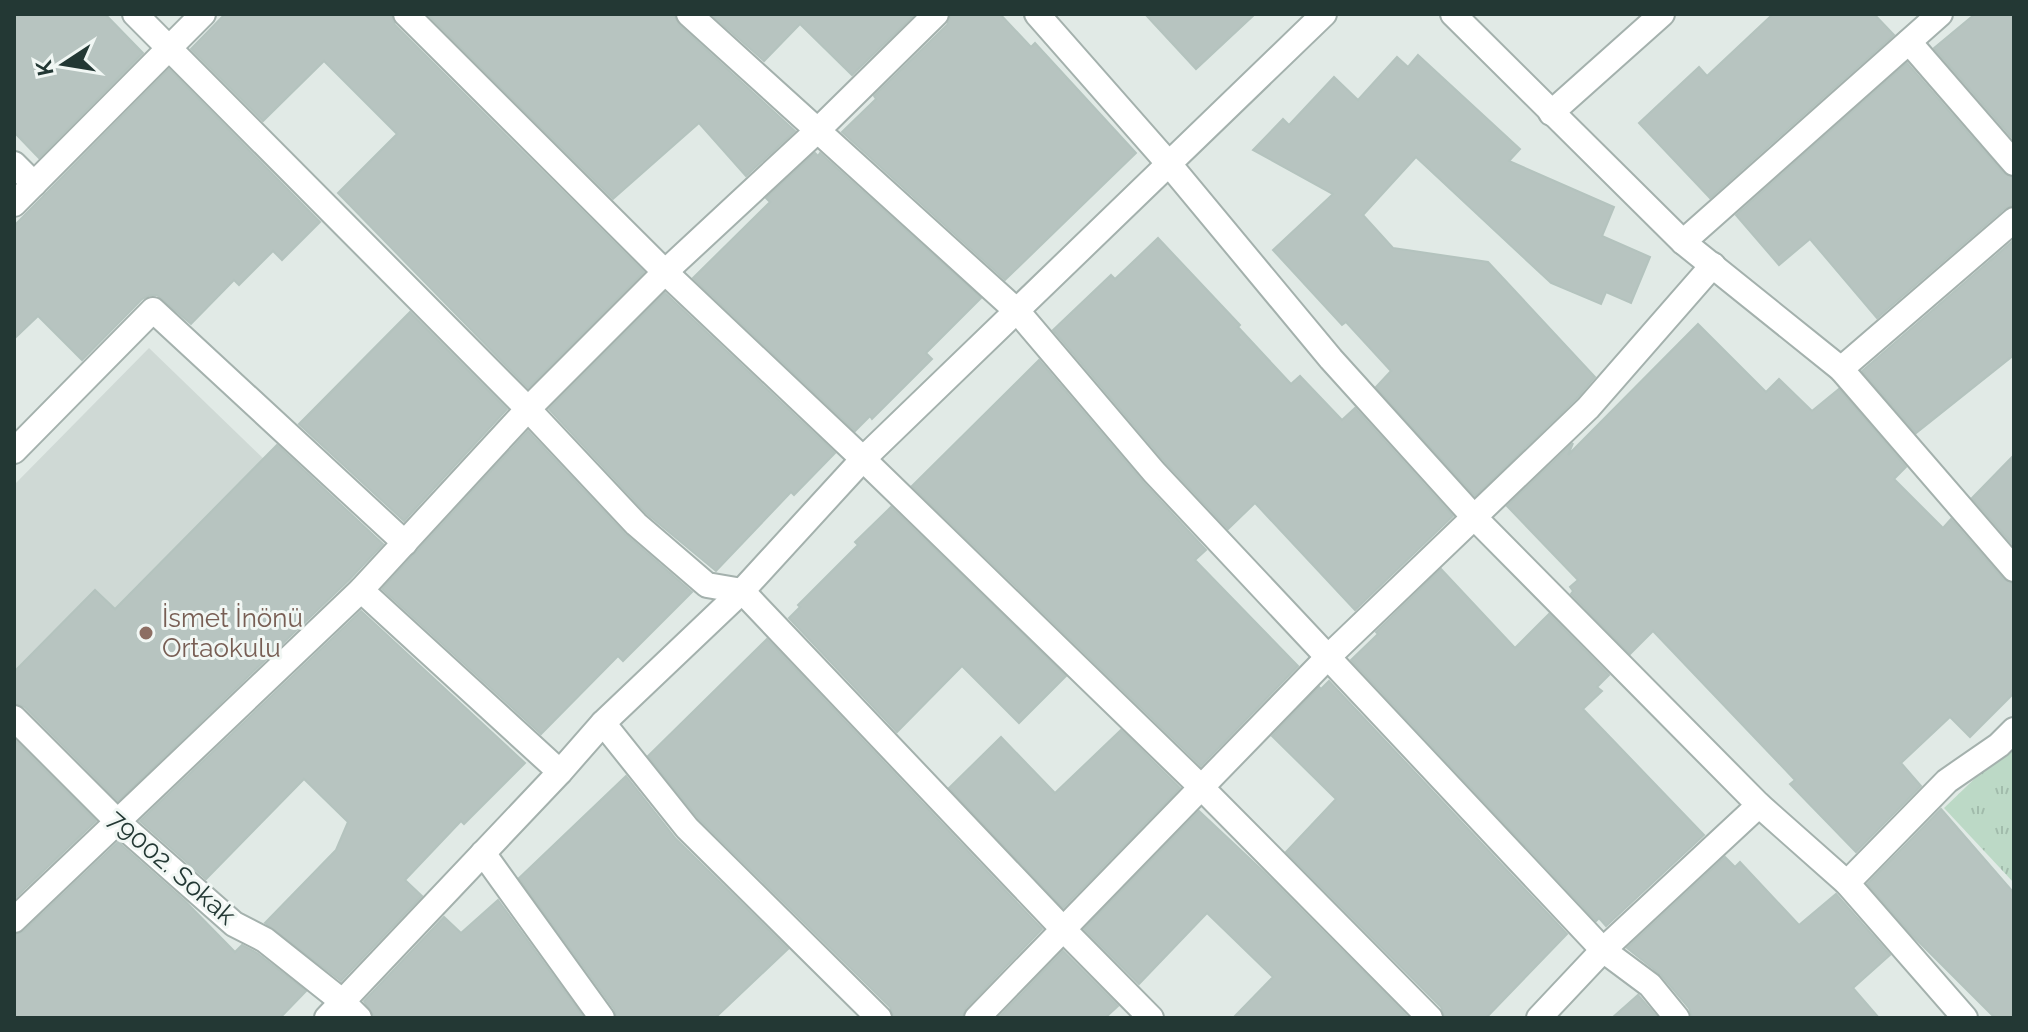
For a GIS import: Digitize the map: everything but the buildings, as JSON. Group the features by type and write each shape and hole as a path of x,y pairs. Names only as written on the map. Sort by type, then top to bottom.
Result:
{"street":[{"path":"135,14 528,409 636,524 707,585 742,591 1151,1018"},
{"path":"14,204 203,14"},
{"path":"406,14 665,272 1201,787 1430,1018"},
{"path":"689,14 1018,312 1154,472 1603,950 1650,985 1677,1018"},
{"path":"14,920 361,590 528,409 665,272 818,130 936,14"},
{"path":"1037,14 1169,164 1331,359 1473,516 1759,805 1847,883 1965,1018"},
{"path":"343,1013 483,853 603,723 742,591 863,459 1324,14"},
{"path":"1453,14 1683,242 1841,369 2014,569"},
{"path":"1551,113 1662,14"},
{"path":"1683,242 1940,14"},
{"path":"1909,42 2014,163"},
{"path":"14,164 34,184"},
{"path":"1841,369 2014,220"},
{"path":"977,1018 1328,657 1588,408 1713,265"},
{"path":"14,451 153,310 405,543"},
{"path":"361,590 560,772"},
{"name":"79002. Sokak","path":"14,718 117,821 234,924 265,940 343,1013"},
{"path":"603,723 687,828 879,1018"},
{"path":"1847,883 1947,781 1999,745 2014,730"},
{"path":"1539,1018 1603,950 1759,805"},
{"path":"483,853 602,1018"}],"shaded area":[{"name":"İsmet İnönü Ortaokulu","path":"149,348 360,552 103,805 14,715 14,485"}],"green space":[{"path":"2014,741 2014,883 1944,808"}],"place":[{"name":"İsmet İnönü Ortaokulu","path":"146,633"}]}
